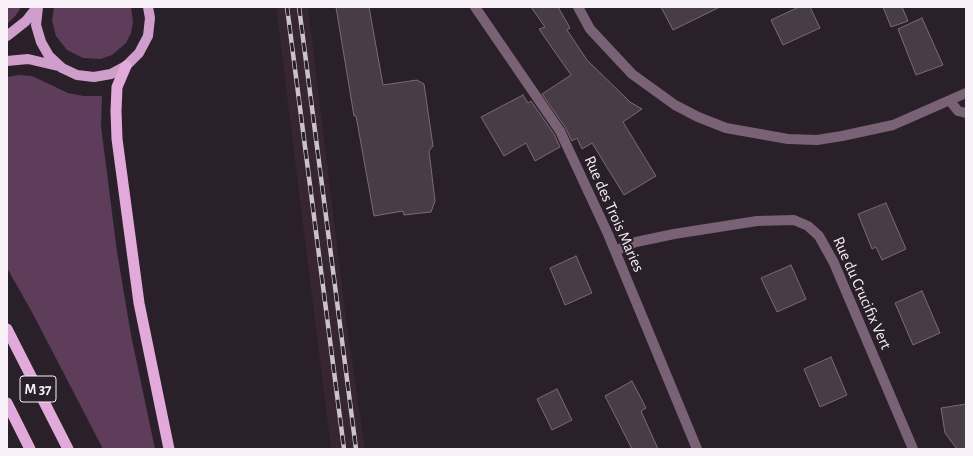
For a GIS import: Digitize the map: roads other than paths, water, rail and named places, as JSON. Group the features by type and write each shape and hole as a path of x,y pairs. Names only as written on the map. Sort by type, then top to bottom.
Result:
{"highway":[{"path":"126,66 117,87 117,140 139,303 169,449"},
{"name":"M 37","path":"7,329 68,449"},
{"name":"M 37","path":"7,403 30,449"}],"main road":[{"path":"38,7 36,25 40,42 49,56 62,68"},
{"path":"7,36 26,21 38,7"},
{"path":"7,61 32,60 62,68 77,75 94,77 111,74 126,66 139,53 148,36 150,18 148,7"}],"street":[{"name":"Rue des Trois Maries","path":"474,7 560,131 615,251 697,449"},
{"path":"578,7 590,29 632,74 675,105 698,117 726,128 788,139 817,140 893,125 966,93"},
{"path":"950,101 958,111 966,113"},
{"name":"Rue du Crucifix Vert","path":"615,251 636,242 674,234 758,221 794,220 808,226 819,236 834,264 913,449"}],"railway":[{"path":"287,7 344,449"},
{"path":"299,7 356,449"}]}
